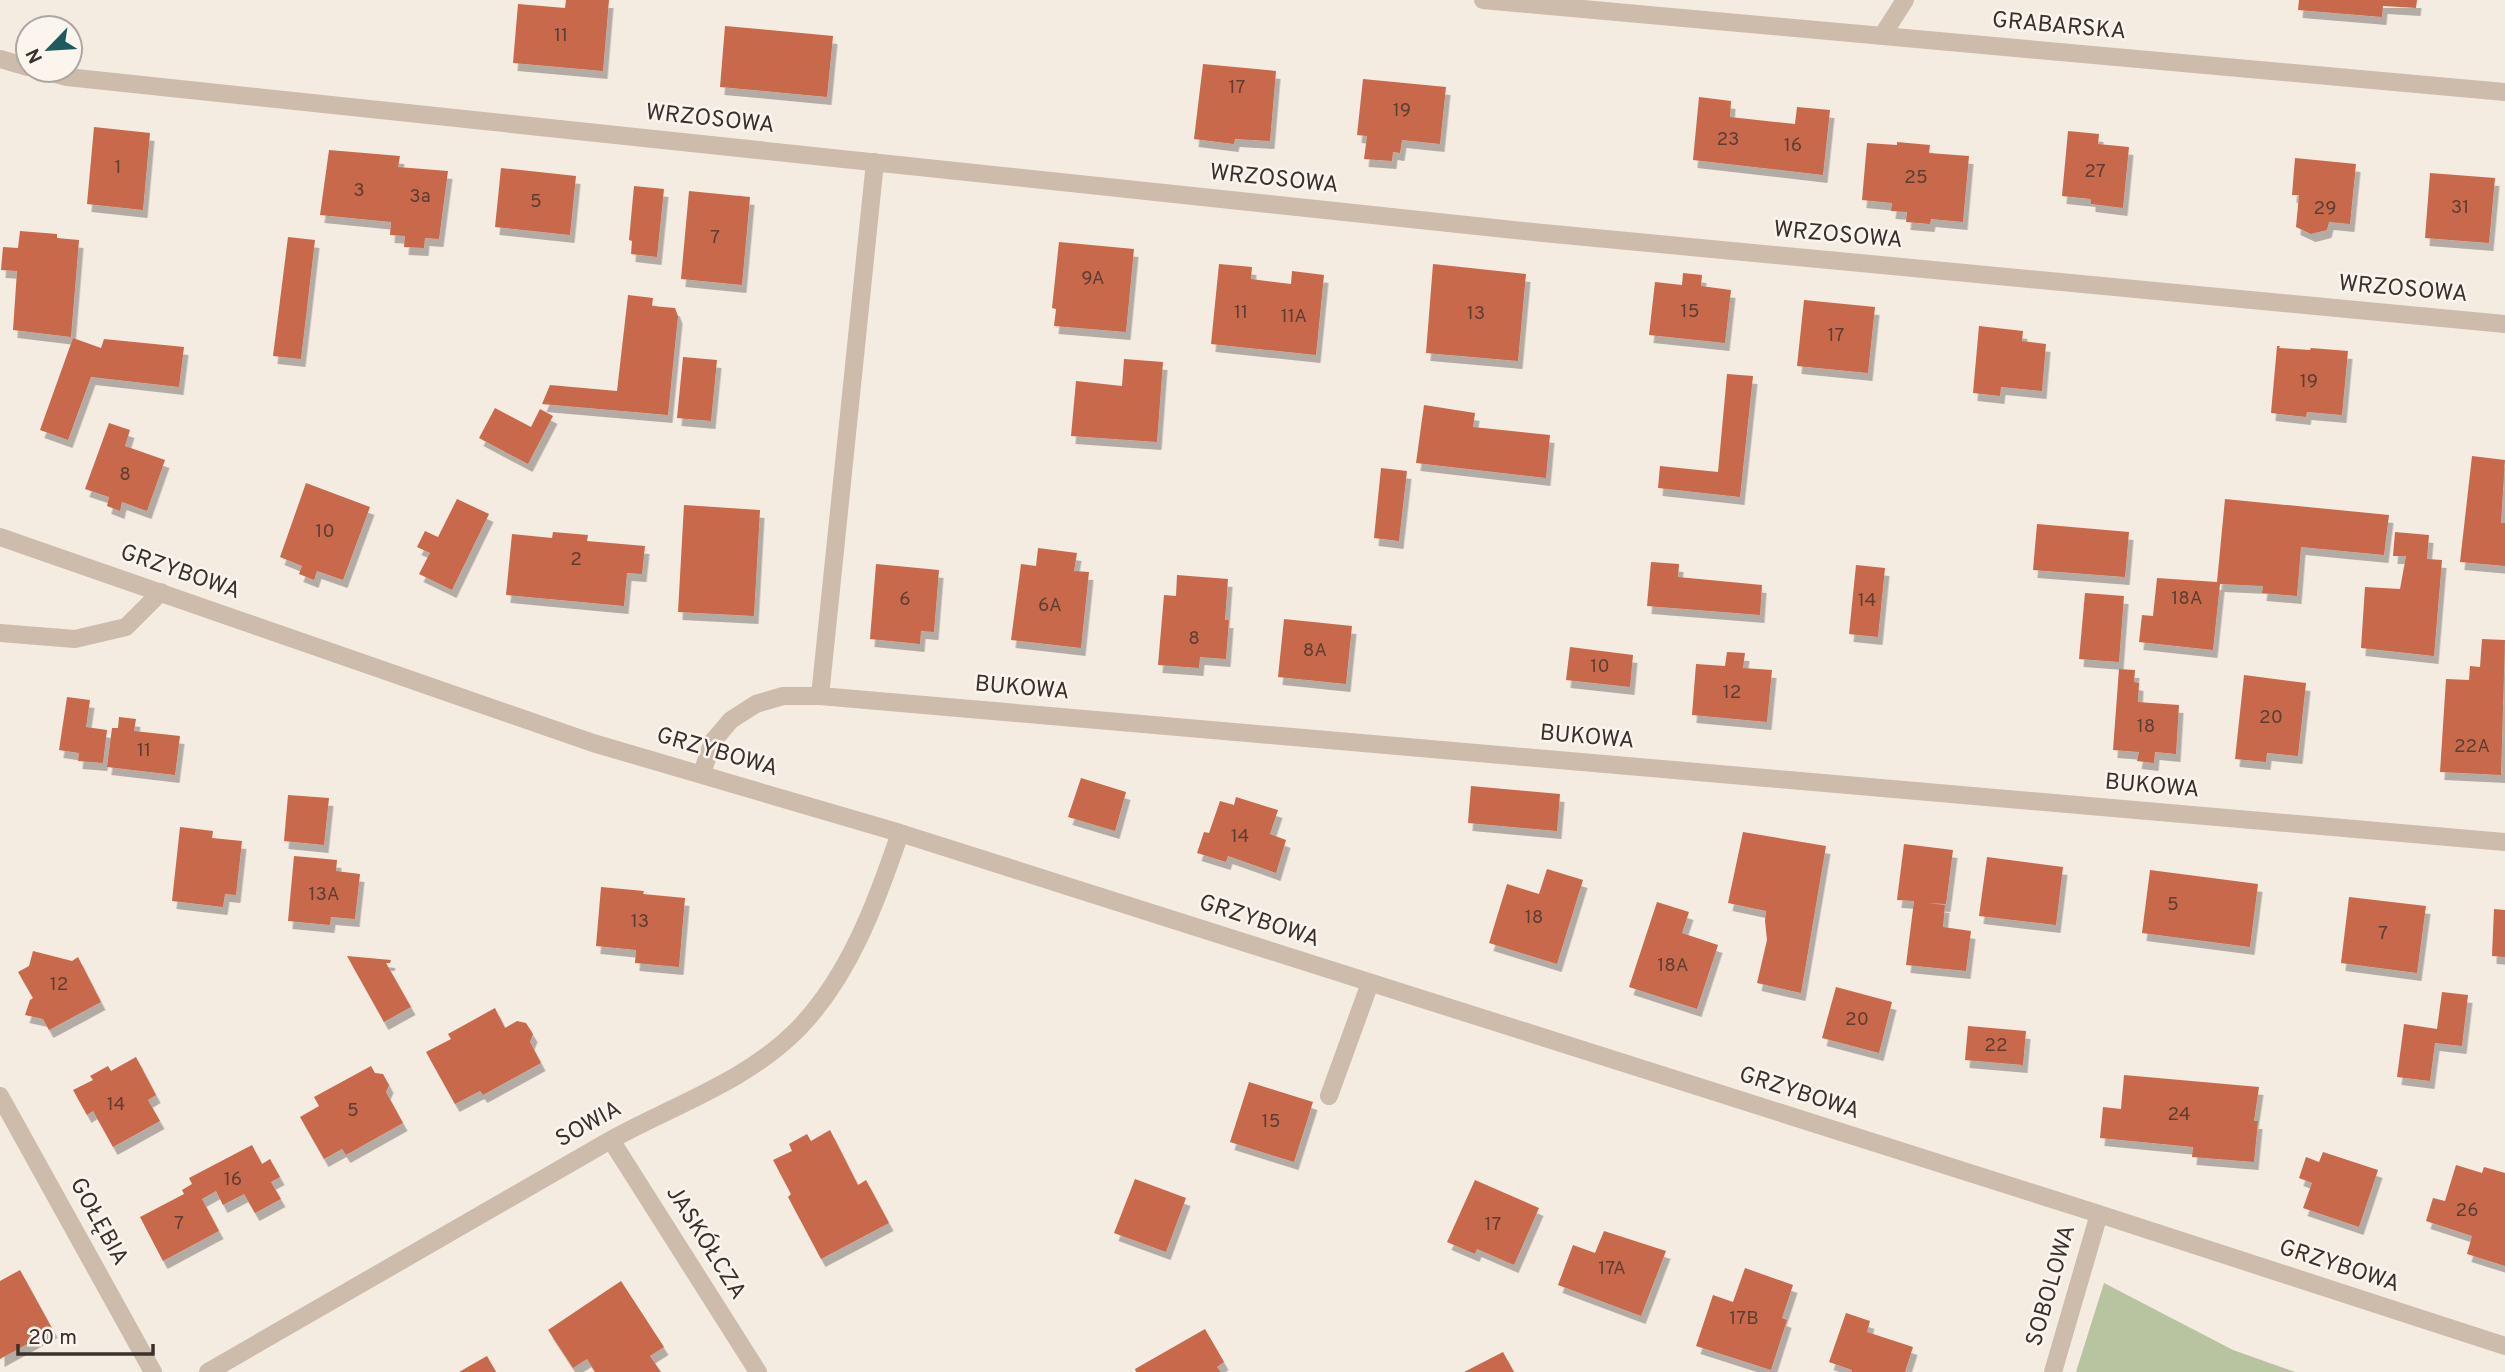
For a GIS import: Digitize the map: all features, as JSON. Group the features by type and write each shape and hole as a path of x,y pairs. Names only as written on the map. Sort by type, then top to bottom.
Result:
{"street":[{"name":"GRABARSKA","path":"1483,0 2505,92"},
{"path":"1882,36 1905,0"},
{"name":"WRZOSOWA","path":"84,79 1543,233 2505,324"},
{"path":"820,696 875,162"},
{"name":"GRZYBOWA","path":"0,537 593,743 900,833 2099,1214 2505,1346"},
{"path":"0,633 75,639 126,627 161,592"},
{"name":"BUKOWA","path":"702,773 713,741 731,720 756,704 783,696 820,696 2505,842"},
{"name":"SOWIA","path":"208,1372 611,1140 729,1080 765,1058 797,1030 824,999 856,944 900,833"},
{"path":"1329,1096 1370,983"},
{"name":"GOŁĘBIA","path":"0,1096 153,1372"},
{"name":"JASKÓŁCZA","path":"611,1140 758,1372"},
{"name":"SOBOLOWA","path":"2053,1372 2099,1214"}],"green space":[{"path":"2104,1283 2233,1350 2295,1372 2076,1372"}],"building":[{"path":"566,0 609,0 603,71 513,63 518,4 565,8"},
{"path":"2299,0 2417,0 2416,8 2383,6 2382,17 2298,10"},
{"path":"725,26 833,36 827,97 720,87"},
{"path":"1203,64 1276,71 1270,141 1235,139 1234,144 1194,139"},
{"path":"1363,79 1446,87 1440,144 1402,140 1400,153 1393,152 1392,161 1364,159 1367,136 1357,135"},
{"path":"1699,97 1731,101 1730,117 1795,124 1797,107 1830,110 1823,175 1693,160"},
{"path":"94,127 150,133 143,210 87,204"},
{"path":"2068,131 2099,134 2098,144 2129,147 2123,208 2091,204 2091,199 2062,196"},
{"path":"1897,142 1930,145 1929,153 1969,156 1963,222 1931,219 1930,224 1906,222 1907,212 1891,211 1892,203 1862,200 1867,143 1897,145"},
{"path":"329,150 400,156 398,167 448,171 439,239 425,238 424,248 404,247 405,236 390,235 391,222 320,215"},
{"path":"2295,158 2356,164 2350,224 2329,222 2327,230 2311,234 2296,227 2299,195 2292,195"},
{"path":"501,168 576,176 570,235 495,227"},
{"path":"2430,173 2495,178 2489,243 2425,238"},
{"path":"634,186 664,189 657,257 631,254 632,241 629,240"},
{"path":"689,191 750,197 742,285 681,279"},
{"path":"20,231 57,234 57,238 79,240 71,337 13,330 17,271 1,270 3,247 18,248"},
{"path":"288,237 315,240 301,359 273,356"},
{"path":"1059,242 1134,249 1126,332 1054,326 1056,309 1052,308"},
{"path":"1219,264 1252,267 1251,279 1291,284 1292,271 1324,275 1316,355 1211,344"},
{"path":"1433,264 1526,274 1518,361 1426,353"},
{"path":"1683,273 1702,275 1701,286 1731,290 1725,343 1649,335 1655,282 1682,285"},
{"path":"628,295 653,298 652,306 675,308 678,316 668,415 542,404 550,385 617,391"},
{"path":"1804,300 1875,307 1868,373 1797,366"},
{"path":"1979,326 2023,331 2022,341 2046,344 2042,391 2001,387 2000,396 1973,393"},
{"path":"73,338 101,348 104,339 184,347 179,387 91,377 68,440 40,430"},
{"path":"2277,346 2348,351 2342,415 2307,412 2306,417 2271,413"},
{"path":"683,357 717,360 711,421 677,418"},
{"path":"1124,359 1163,362 1157,442 1071,436 1076,381 1122,386"},
{"path":"1727,374 1753,376 1740,497 1658,488 1660,466 1718,472"},
{"path":"1424,405 1475,413 1473,427 1550,435 1546,478 1416,463"},
{"path":"495,408 531,427 540,409 553,416 528,464 479,438"},
{"path":"109,423 130,430 125,446 165,460 147,511 122,502 120,511 107,506 109,497 85,489"},
{"path":"2472,456 2505,460 2501,523 2505,523 2505,566 2460,562"},
{"path":"1381,468 1407,471 1399,541 1374,538"},
{"path":"306,483 370,507 343,580 317,571 314,580 299,574 302,566 280,557"},
{"path":"457,499 489,514 452,590 419,574 430,553 417,547 425,531 438,537"},
{"path":"2225,499 2389,515 2384,555 2301,547 2297,596 2262,593 2263,586 2220,584 2213,650 2139,642 2142,615 2153,616 2157,578 2217,582"},
{"path":"684,505 760,510 754,616 678,612"},
{"path":"2037,524 2129,532 2125,577 2033,570"},
{"path":"553,532 588,535 587,541 645,546 642,574 627,573 624,606 506,595 512,534 552,538"},
{"path":"2395,532 2429,535 2427,559 2442,560 2434,656 2361,648 2365,587 2400,589 2406,556 2393,556"},
{"path":"1038,548 1077,553 1074,571 1089,572 1081,648 1011,640 1021,564 1036,566"},
{"path":"1651,562 1679,564 1678,577 1762,585 1760,615 1647,606"},
{"path":"876,564 939,570 934,632 921,631 920,644 870,639"},
{"path":"1856,565 1885,568 1878,637 1849,634"},
{"path":"1177,575 1228,579 1226,659 1200,657 1199,668 1158,665 1164,595 1176,596"},
{"path":"2085,593 2124,596 2119,662 2079,659"},
{"path":"1284,619 1352,626 1346,684 1278,677"},
{"path":"2482,639 2505,640 2501,775 2440,772 2446,679 2469,680 2470,666 2480,667"},
{"path":"1570,647 1633,655 1630,687 1566,680"},
{"path":"1727,652 1745,653 1743,668 1772,670 1767,722 1692,715 1696,664 1725,666"},
{"path":"2119,669 2135,670 2134,682 2139,683 2138,702 2179,705 2176,754 2155,752 2154,763 2137,761 2139,752 2113,750"},
{"path":"2244,675 2306,683 2298,756 2267,753 2266,762 2235,759"},
{"path":"67,697 90,700 86,727 107,730 103,763 78,761 79,753 59,750"},
{"path":"119,717 136,719 134,731 180,736 175,775 107,767 112,728 118,728"},
{"path":"1081,778 1126,792 1115,831 1068,817"},
{"path":"1471,786 1560,794 1557,831 1468,823"},
{"path":"288,795 329,798 324,845 284,841"},
{"path":"1236,797 1278,810 1270,834 1286,840 1276,873 1228,856 1226,862 1197,853 1204,832 1209,833 1220,801 1234,805"},
{"path":"180,827 213,831 212,838 242,841 236,895 225,894 223,907 172,901"},
{"path":"1743,832 1826,846 1801,993 1757,983 1767,940 1766,911 1728,903"},
{"path":"1904,844 1953,850 1946,904 1927,903 1945,905 1943,927 1971,931 1966,971 1906,965 1914,901 1897,900"},
{"path":"294,856 337,860 336,871 360,874 355,919 331,917 330,925 288,921"},
{"path":"1987,857 2063,867 2056,925 1979,916"},
{"path":"1547,869 1583,880 1557,964 1489,943 1507,884 1539,894"},
{"path":"2150,870 2258,884 2250,947 2142,933"},
{"path":"601,887 685,898 679,967 635,963 636,950 596,946"},
{"path":"2349,897 2426,906 2417,973 2341,963"},
{"path":"1657,902 1689,912 1682,933 1718,945 1697,1009 1629,987"},
{"path":"2494,909 2505,910 2505,957 2492,956"},
{"path":"33,951 72,961 78,957 101,1002 49,1030 43,1019 25,1015 33,998 18,972 29,966"},
{"path":"347,956 391,960 386,963 411,1007 384,1022"},
{"path":"1836,987 1892,1002 1879,1053 1822,1038"},
{"path":"2442,992 2468,995 2462,1046 2435,1043 2430,1081 2397,1077 2404,1024 2437,1029"},
{"path":"495,1008 505,1028 517,1021 526,1023 533,1034 530,1042 541,1063 483,1095 480,1091 455,1104 426,1052 451,1039 448,1034"},
{"path":"1968,1026 2026,1031 2023,1065 1965,1060"},
{"path":"136,1057 156,1095 148,1100 160,1121 113,1147 93,1111 87,1115 73,1090 93,1080 90,1076 108,1066 111,1071"},
{"path":"371,1066 375,1073 383,1074 389,1085 386,1092 403,1123 346,1155 342,1149 324,1159 300,1117 319,1106 314,1097"},
{"path":"2124,1075 2259,1087 2254,1121 2258,1121 2254,1162 2192,1157 2193,1147 2100,1138 2103,1107 2121,1109"},
{"path":"1249,1082 1313,1102 1294,1162 1230,1142"},
{"path":"830,1130 858,1185 866,1180 889,1223 821,1259 788,1197 791,1194 773,1160 792,1151 789,1144 807,1134 811,1141"},
{"path":"252,1145 262,1164 270,1159 280,1177 271,1182 281,1199 255,1213 244,1194 223,1205 216,1191 202,1199 219,1231 163,1261 140,1217 184,1194 182,1190 192,1184 189,1178"},
{"path":"2323,1152 2378,1170 2359,1227 2303,1208 2312,1183 2299,1178 2306,1157 2319,1162"},
{"path":"2456,1165 2482,1173 2484,1167 2505,1173 2505,1266 2467,1254 2472,1236 2426,1221 2433,1198 2445,1201"},
{"path":"1135,1179 1186,1198 1166,1252 1114,1233"},
{"path":"1475,1180 1539,1208 1514,1265 1477,1249 1475,1254 1447,1242"},
{"path":"1604,1231 1666,1251 1641,1316 1558,1285 1573,1245 1595,1253"},
{"path":"1745,1268 1793,1285 1782,1318 1787,1320 1771,1370 1696,1346 1713,1295 1733,1302"},
{"path":"20,1270 53,1330 0,1359 0,1281"},
{"path":"621,1281 664,1347 650,1356 661,1372 595,1372 587,1359 573,1368 548,1330"},
{"path":"1846,1313 1870,1321 1867,1332 1913,1347 1905,1372 1852,1372 1829,1362"},
{"path":"1205,1329 1224,1362 1217,1367 1221,1372 1136,1372 1135,1369"},
{"path":"1503,1352 1514,1372 1464,1372"},
{"path":"487,1356 496,1372 459,1372"}]}
